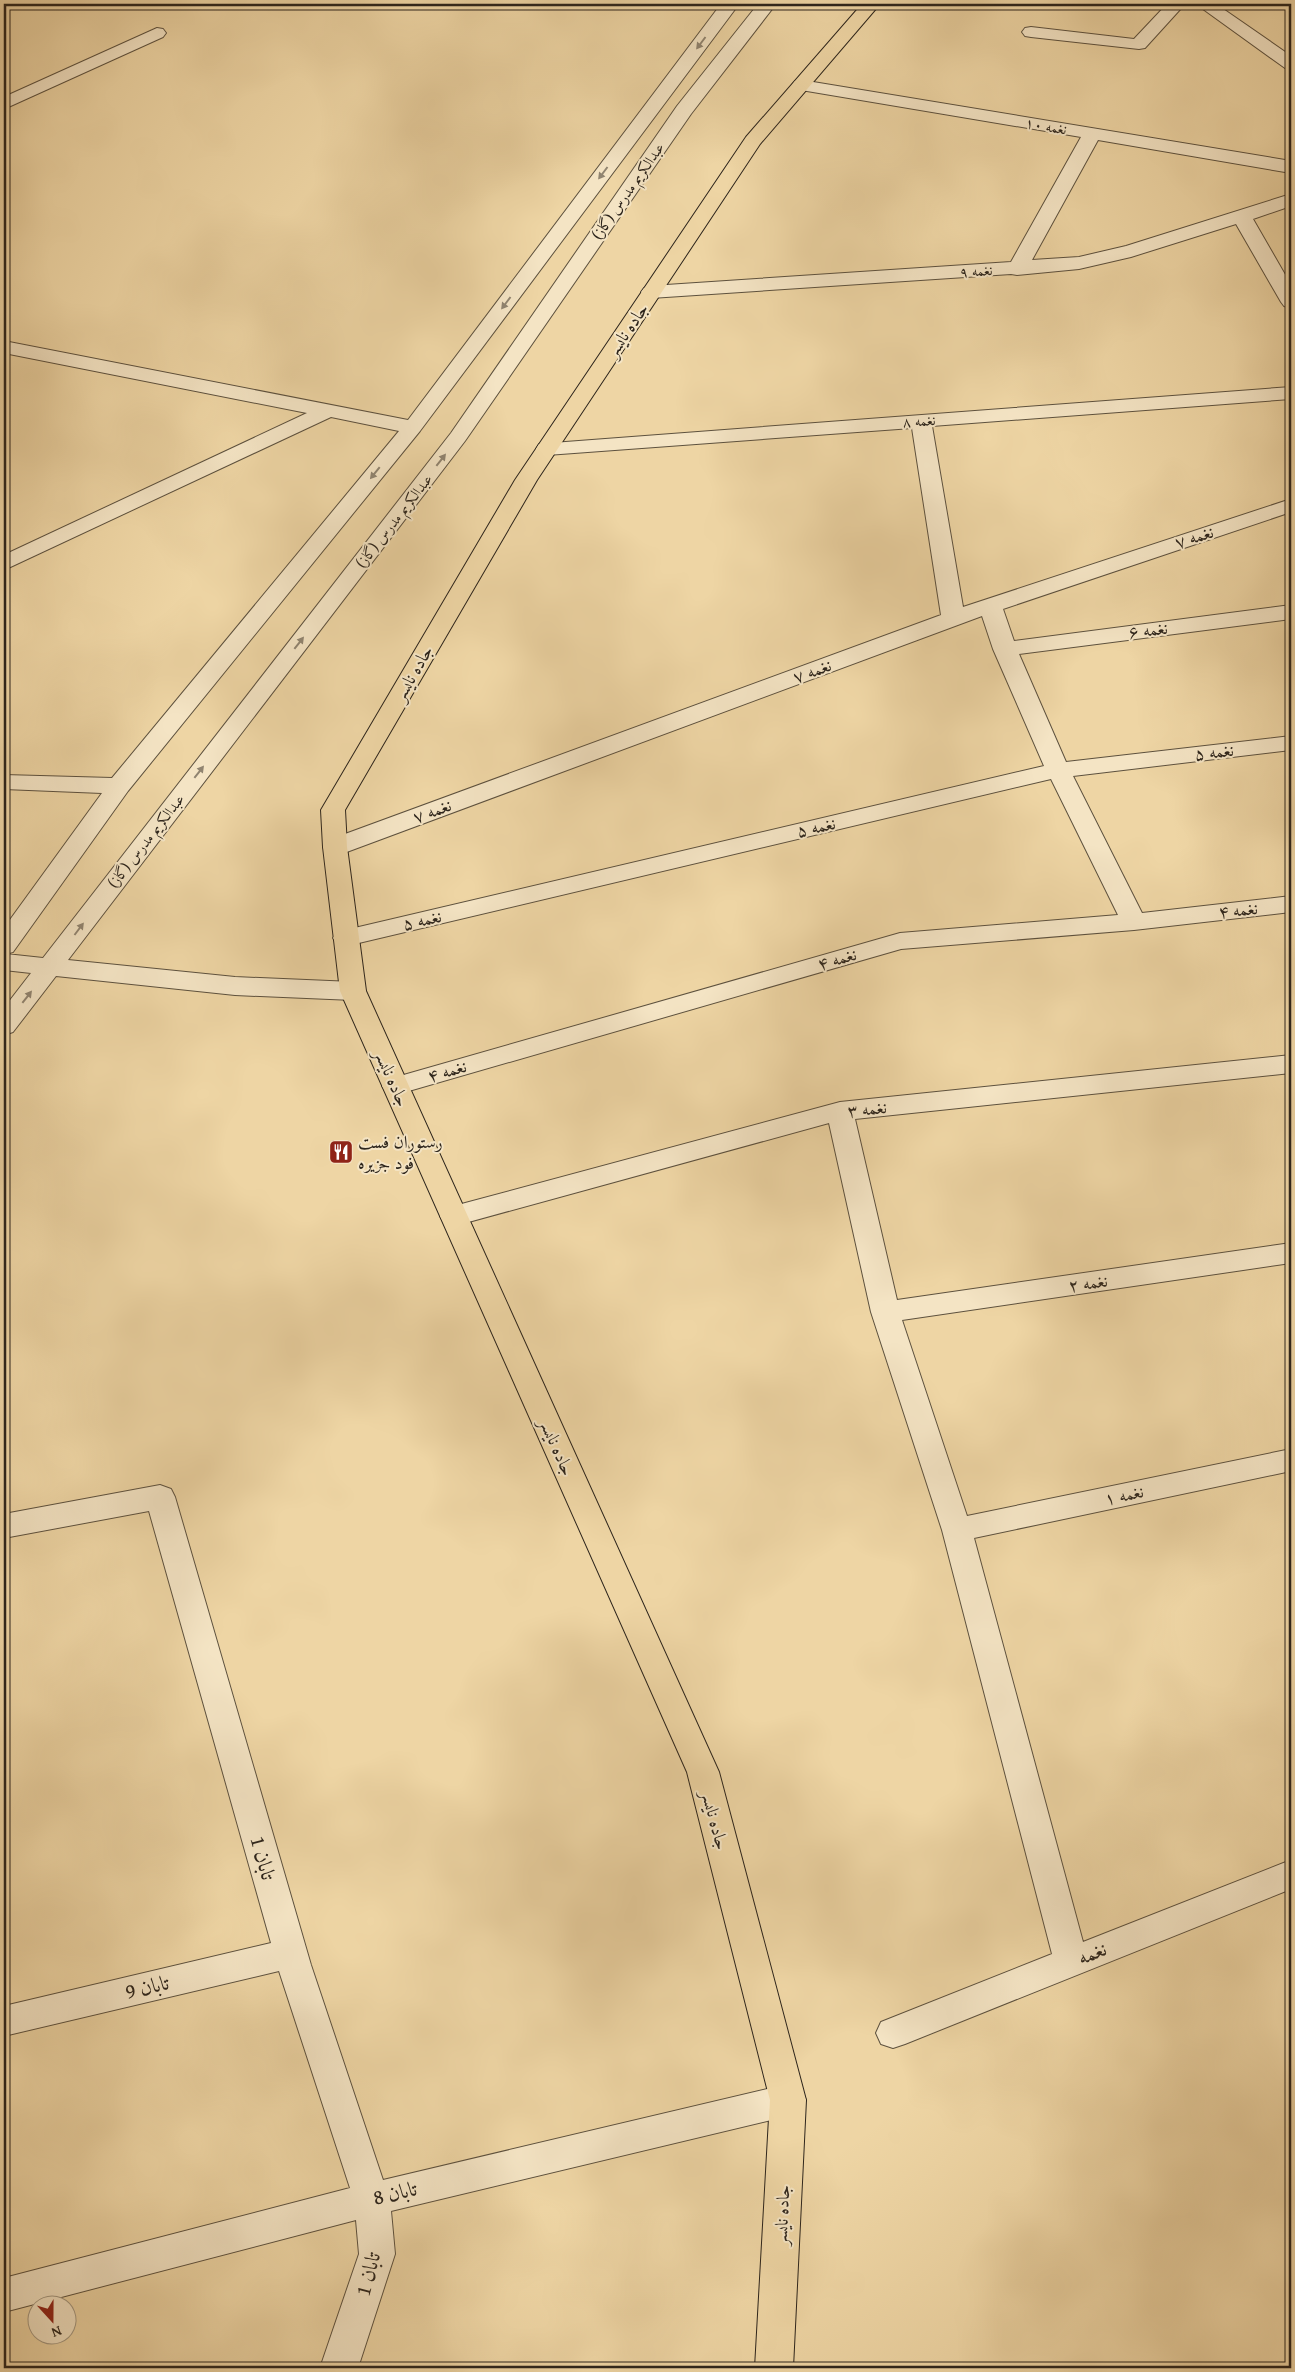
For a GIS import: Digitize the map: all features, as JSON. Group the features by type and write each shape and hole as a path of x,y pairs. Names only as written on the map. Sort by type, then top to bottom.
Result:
{"main road":[{"name":"جاده نایسر","path":"774,2368 788,2100 702,1772 353,991 333,810 526,480 753,141 871,4"}],"street":[{"name":"عبدالکریم مدرس (گاز)","path":"4,946 120,786 413,427 730,4"},
{"name":"عبدالکریم مدرس (گاز)","path":"4,1026 458,437 684,110 767,4"},
{"path":"1031,32 1139,44 1176,4"},
{"path":"1205,4 1291,64"},
{"path":"4,104 157,33"},
{"path":"1266,46 1283,40"},
{"name":"نغمه ۱۰","path":"801,85 1291,167"},
{"path":"1017,268 1092,134"},
{"name":"نغمه ۹","path":"652,292 1079,263 1131,251 1291,200"},
{"path":"1242,217 1291,302"},
{"path":"4,347 413,427"},
{"name":"نغمه ۸","path":"547,449 1291,393"},
{"path":"4,563 327,410"},
{"path":"921,420 953,618"},
{"name":"نغمه ۷","path":"336,847 953,618 1291,505"},
{"path":"990,606 1004,649 1057,770 1134,922"},
{"name":"نغمه ۶","path":"1004,649 1291,612"},
{"name":"نغمه ۵","path":"346,938 1057,770 1291,743"},
{"path":"4,782 120,786"},
{"name":"نغمه ۴","path":"396,1086 900,941 1134,922 1291,904"},
{"path":"4,962 235,986 353,991"},
{"name":"نغمه ۳","path":"454,1216 840,1111 1291,1064"},
{"path":"840,1111 885,1312 957,1530 1071,1961"},
{"name":"نغمه ۲","path":"885,1312 1291,1253"},
{"name":"نغمه ۱","path":"957,1530 1291,1460"},
{"name":"تابان 1","path":"4,1526 160,1497 290,1953 372,2199 377,2254 339,2368"},
{"name":"نغمه","path":"893,2033 1291,1874"},
{"name":"تابان 9","path":"4,2021 290,1953"},
{"name":"تابان 8","path":"4,2295 372,2199 788,2100"}],"place":[{"name":"رستوران فست فود جزیره","path":"341,1152"}]}
